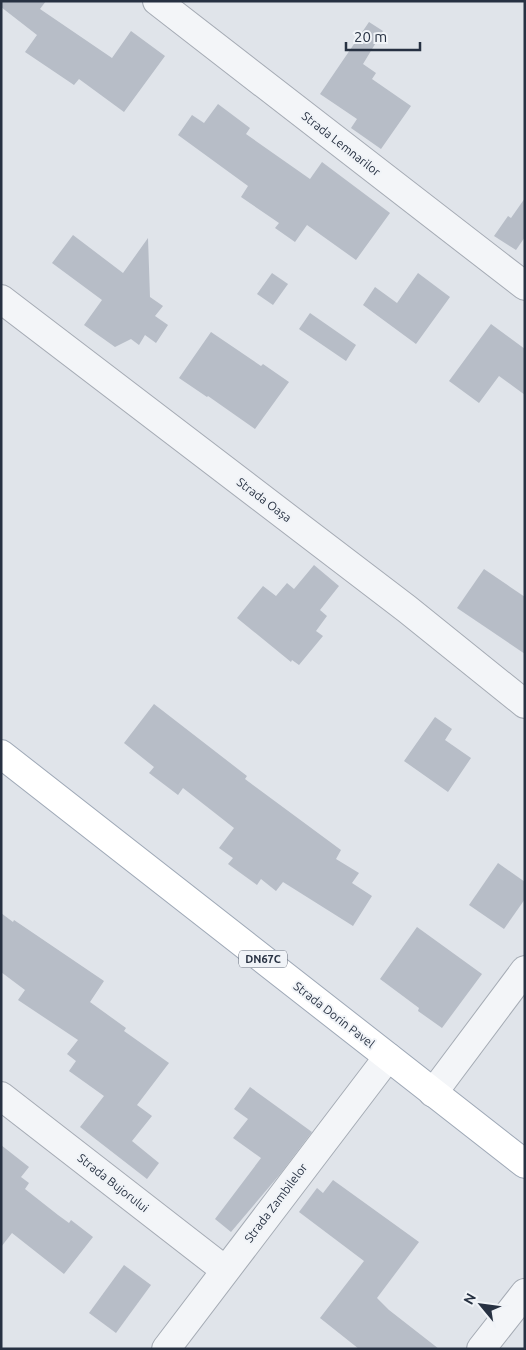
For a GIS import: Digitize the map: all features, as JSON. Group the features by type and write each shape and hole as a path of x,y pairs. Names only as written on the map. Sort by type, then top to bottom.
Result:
{"main road":[{"name":"Strada Dorin Pavel","path":"1,754 525,1164"}],"street":[{"name":"Strada Lemnarilor","path":"157,1 525,286"},
{"name":"Strada Oașa","path":"1,299 407,609 525,704"},
{"path":"433,1093 525,970"},
{"name":"Strada Zambilelor","path":"166,1349 388,1057"},
{"name":"Strada Bujorului","path":"1,1096 225,1270"},
{"path":"481,1349 525,1293"}],"building":[{"path":"1,1 46,1 40,9 112,58 131,31 165,56 124,112 79,79 74,85 25,52 37,35 1,7"},
{"path":"369,22 383,31 363,64 376,73 372,79 411,106 381,149 351,128 357,119 320,94"},
{"path":"218,104 250,128 246,134 310,179 322,162 390,213 356,260 307,225 295,242 275,228 279,223 241,197 248,186 178,135 192,115 204,123"},
{"path":"525,198 525,237 516,250 494,236 508,216 511,218"},
{"path":"73,235 123,273 148,238 150,297 163,306 155,316 168,325 156,343 145,335 139,345 131,339 115,347 84,325 102,300 52,263"},
{"path":"272,273 288,284 273,305 257,294"},
{"path":"418,273 450,297 416,344 363,305 375,287 397,303"},
{"path":"310,313 356,345 346,361 299,329"},
{"path":"491,324 525,349 525,395 499,376 479,403 449,381"},
{"path":"211,332 261,366 263,364 289,382 255,429 179,378"},
{"path":"314,565 339,586 320,610 327,616 316,631 323,636 299,665 292,660 291,662 237,618 263,586 276,596 287,583 294,589"},
{"path":"484,569 525,597 525,654 457,608"},
{"path":"154,704 247,776 245,779 341,850 336,859 359,873 352,883 372,896 353,926 283,882 276,891 261,879 257,885 228,864 233,858 219,848 234,828 183,788 178,795 149,773 154,767 124,743"},
{"path":"435,717 452,729 445,740 471,758 448,792 404,761"},
{"path":"498,863 525,882 525,899 504,929 469,905"},
{"path":"1,913 104,981 90,1002 126,1028 124,1031 169,1063 137,1105 152,1116 132,1141 159,1163 147,1179 80,1127 104,1096 69,1071 76,1061 67,1054 78,1040 18,1000 25,990 1,972"},
{"path":"417,927 482,974 442,1028 418,1011 419,1008 380,979"},
{"path":"250,1087 312,1132 281,1173 231,1232 215,1219 261,1158 233,1138 248,1119 234,1109"},
{"path":"1,1145 29,1167 21,1177 29,1183 25,1189 69,1223 71,1220 93,1237 64,1274 12,1233 1,1247"},
{"path":"333,1180 419,1242 377,1298 389,1310 439,1349 359,1349 320,1318 364,1261 299,1212 317,1188 323,1193"},
{"path":"124,1265 151,1285 116,1333 89,1313"}]}
